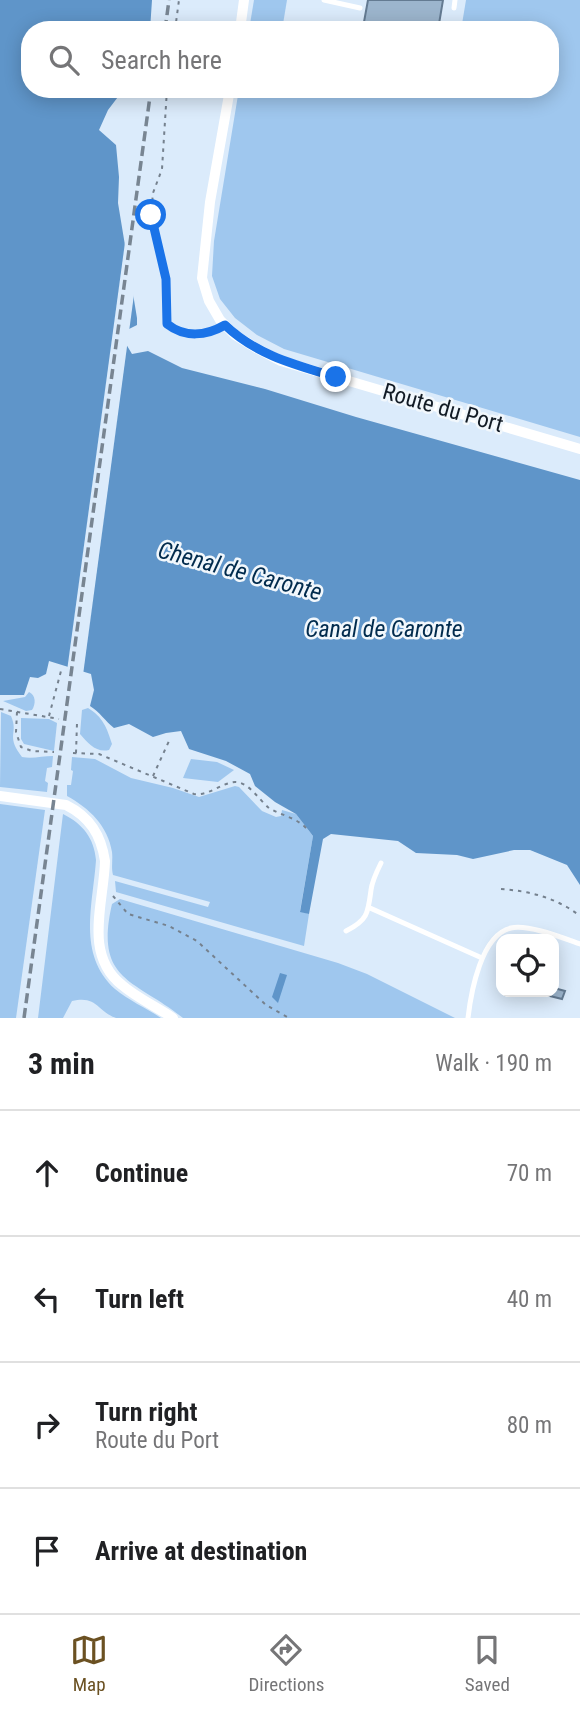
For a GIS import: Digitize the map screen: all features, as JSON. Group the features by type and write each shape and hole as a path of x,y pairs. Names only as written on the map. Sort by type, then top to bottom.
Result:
{"street":[{"path":"241,21 244,0"},
{"name":"Route du Port","path":"228,98 210,202 202,278 209,301 225,325 256,348 281,361 580,449"},
{"path":"0,796 56,802 76,810 94,827 105,860 98,939 107,970 123,986 173,1018"}],"lane":[{"path":"324,0 360,8"},
{"path":"454,8 455,0"},
{"path":"345,932 362,921 370,908 371,889 381,863"},
{"path":"370,908 482,958"},
{"path":"468,1018 482,958 492,940 500,933 523,927 580,944"}],"path":[{"path":"176,21 179,0"},
{"path":"166,98 162,169 153,193 151,215 166,279 167,324 182,332 195,334 208,333 225,325"},
{"path":"49,717 61,671"},
{"path":"0,709 59,719"},
{"path":"17,712 16,732 21,747 32,751 54,752"},
{"path":"77,723 75,753 99,754 199,795 233,782 240,783 268,807 299,821 307,829"},
{"path":"153,777 169,741"},
{"path":"501,889 539,895 564,905 580,916"},
{"path":"102,892 117,899 128,914 183,932 236,975 266,1005 289,1018"}],"shaded area":[{"path":"254,0 287,0 284,21 250,21"},
{"path":"466,0 580,0 580,437 284,349 257,335 235,318 220,299 212,276 214,241 238,98 559,98 559,21 462,21"},
{"path":"29,692 35,700 32,710 26,711 3,701 25,697"},
{"path":"88,708 101,719 106,728 112,744 109,750 96,749 80,734 82,710"},
{"path":"1,712 11,716 14,744 22,757 53,756 52,767 47,768 47,792 0,787"},
{"path":"21,718 49,719 57,723 54,751 24,744 21,739"},
{"path":"72,757 95,759 131,778 199,797 239,787 262,811 276,817 281,816 282,810 296,814 313,836 300,911 309,914 304,946 116,892 115,881 208,907 210,902 113,875 110,843 102,826 83,806 67,796 67,785 71,785 73,771"},
{"path":"191,759 217,762 234,770 218,782 183,778"},
{"path":"0,804 45,810 16,1018 0,1018"},
{"path":"63,814 86,832 95,852 91,945 103,975 115,989 161,1018 116,1018 92,1002 80,1000 72,1001 63,1018 38,1018"},
{"path":"120,899 338,963 367,974 455,1018 183,1018 123,976 114,964 109,949 108,930 112,904"}],"water":[{"name":"Canal de Caronte","path":"0,0 152,0 151,21 21,21 21,98 117,98 99,130 116,145 118,203 137,318 137,325 123,332 132,354 148,351 182,368 265,389 580,480 580,885 567,865 530,850 514,850 473,859 457,855 416,853 398,841 331,834 323,839 309,914 300,912 313,836 296,814 255,786 250,774 226,761 189,749 181,731 153,737 129,724 114,728 90,706 94,690 91,674 49,661 46,674 38,678 30,677 24,695 0,695"},
{"path":"280,973 287,975 278,1003 272,997"}],"pier":[{"path":"126,235 135,287 83,675 67,671"}],"building":[{"path":"368,0 443,0 440,21 364,21"},
{"path":"559,989 565,991 562,999 554,997 559,997"}],"railway":[{"path":"166,21 169,0"},
{"path":"24,1018 150,98"}],"route":[{"path":"151,215 166,279 167,324 182,332 195,334 208,333 225,325 235,335 281,361 336,377"}],"water label":[{"name":"Chenal de Caronte","path":"240,571"}]}
